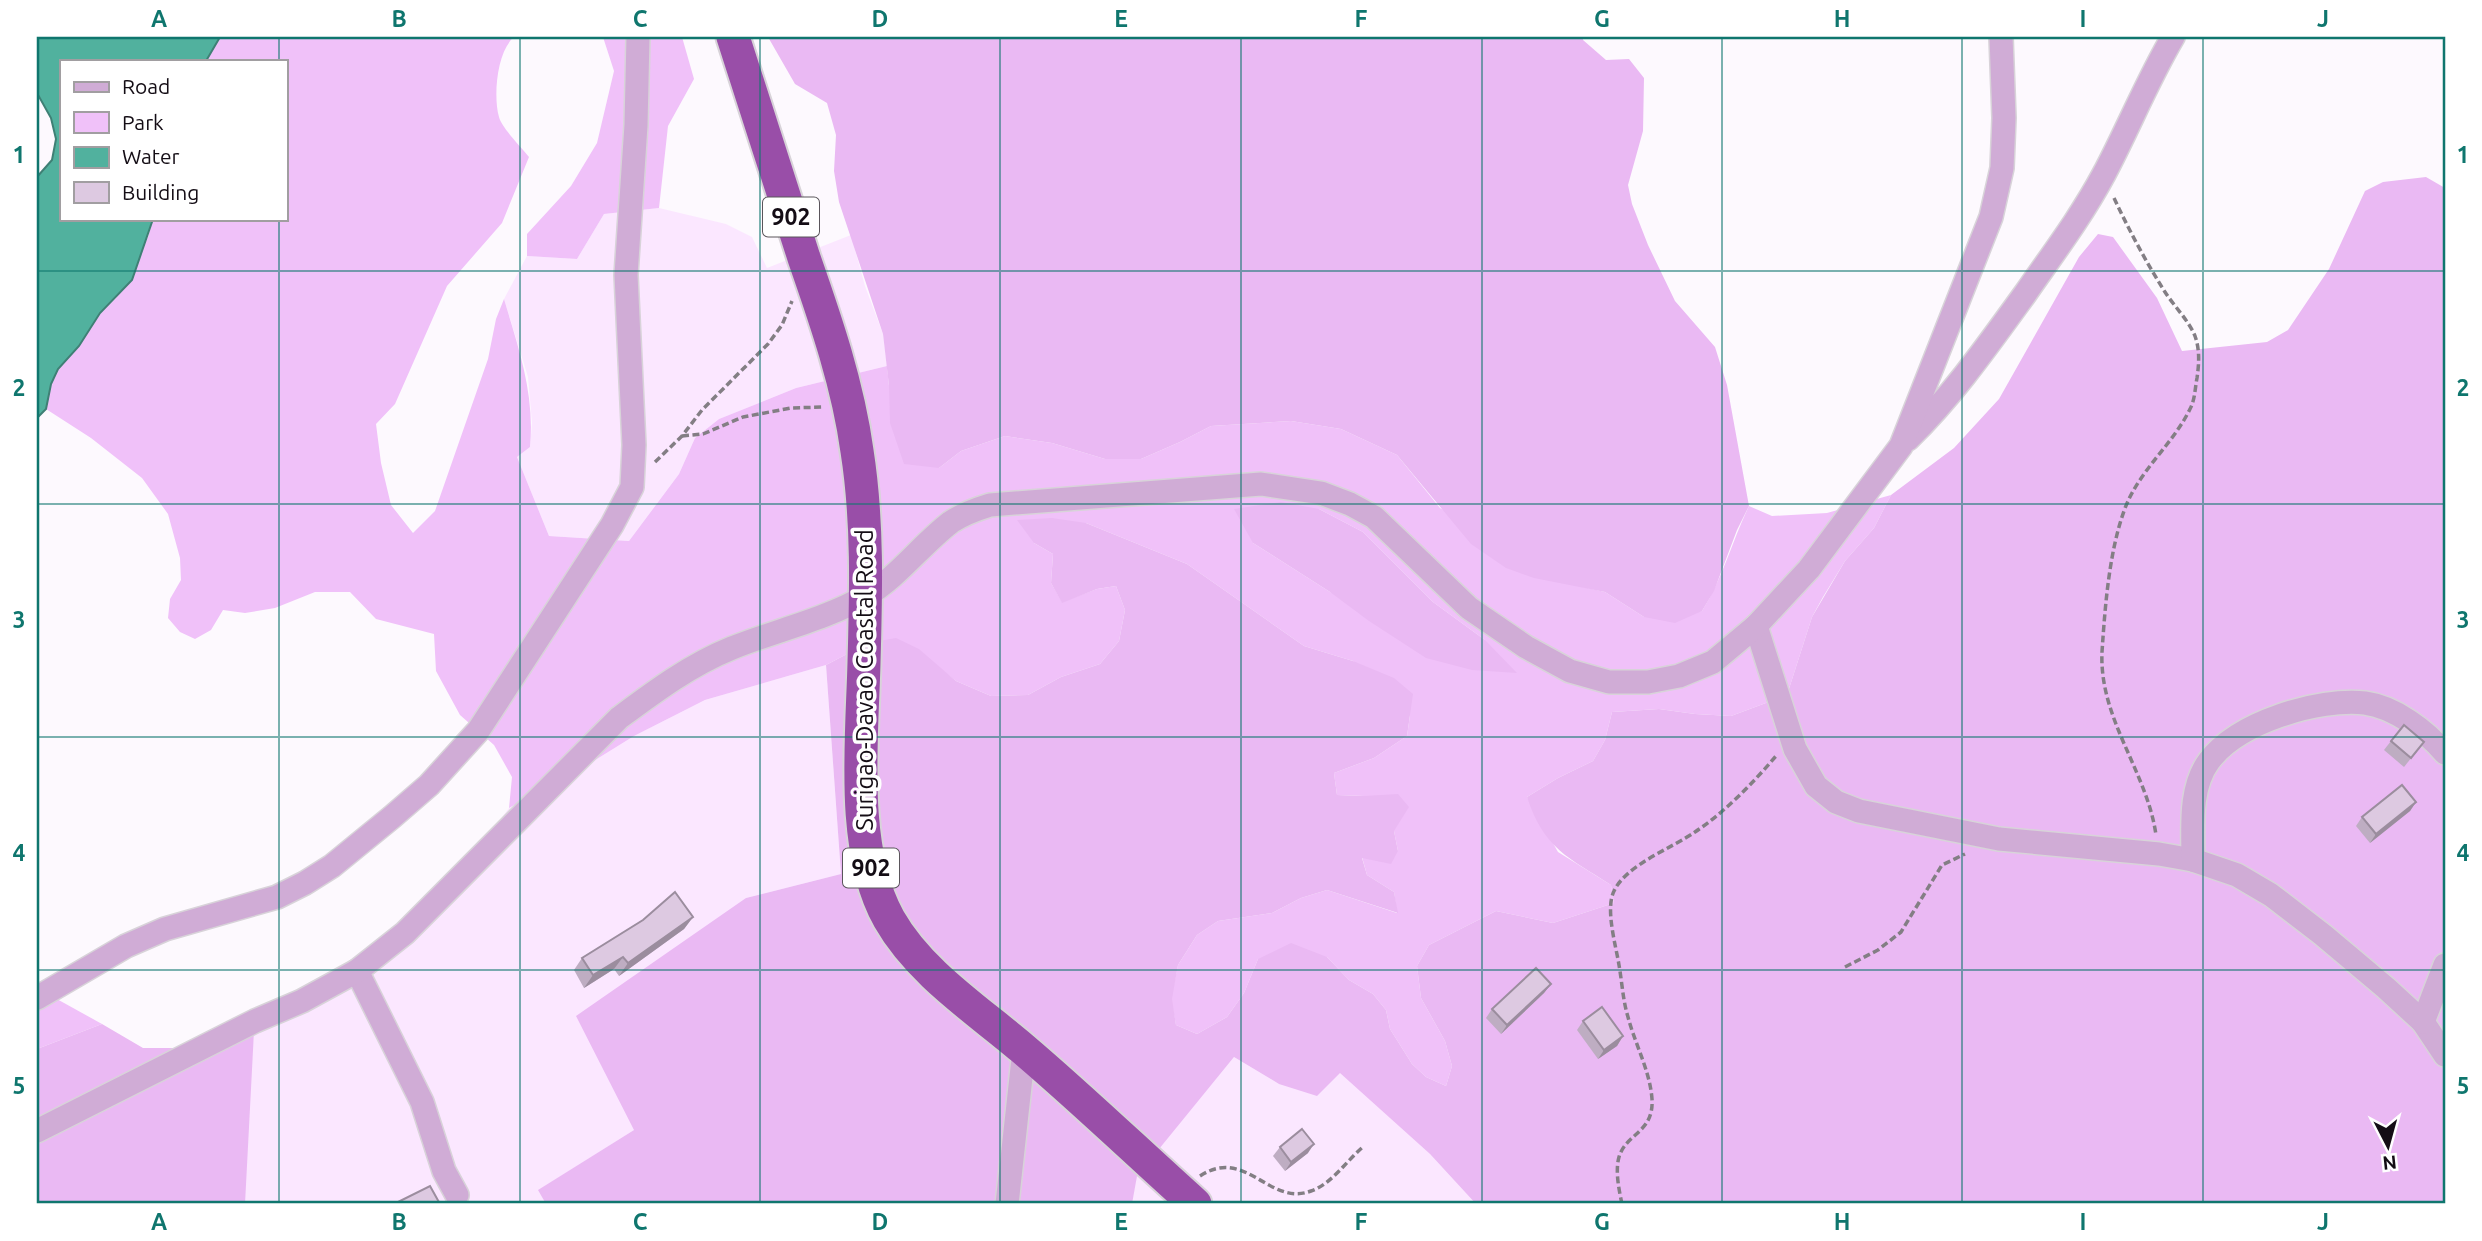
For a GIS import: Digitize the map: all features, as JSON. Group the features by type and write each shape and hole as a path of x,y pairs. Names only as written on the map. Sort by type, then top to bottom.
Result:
{"highway":[{"name":"Surigao-Davao Coastal Road","path":"733,37 823,312 850,408 864,509 866,596 861,795 867,854 877,895 902,940 917,956 1189,1199"}],"street":[{"path":"37,998 126,946 165,929 277,897 305,883 332,866 392,817 429,785 478,732 612,525 632,487 634,446 626,275 636,125 638,37"},
{"path":"1901,446 1991,217 2002,168 2004,118 2001,37"},
{"path":"37,1131 255,1021 302,1001 357,971 405,933 618,718 674,678 731,648 800,626 866,596 889,580 952,522 990,505 1261,484 1321,493 1374,517 1469,608 1526,647 1570,671 1609,682 1647,682 1679,676 1713,662 1756,626 1809,569 1901,446 1934,414 1975,363 2070,230 2103,175 2155,66 2173,37"},
{"path":"1756,626 1795,749 1816,786 1836,802 1860,811 1999,839 2159,854 2193,860 2237,875 2271,895 2323,935 2423,1022 2445,1055"},
{"path":"2193,860 2193,806 2198,784 2208,762 2230,741 2261,723 2314,706 2366,703 2395,713 2435,742 2445,753"},
{"path":"2423,1022 2445,965"},
{"path":"357,971 422,1102 444,1171 457,1195"},
{"path":"1007,1204 1024,1050"}],"path":[{"path":"2103,175 2138,247 2194,335 2200,362 2192,406 2173,438 2146,468 2124,509 2111,557 2104,630 2104,684 2112,716 2154,821 2159,854"},
{"path":"632,487 682,436 702,410 768,344 782,325 793,299"},
{"path":"682,436 704,434 743,417 791,408 850,408"},
{"path":"1622,1204 1617,1170 1619,1154 1645,1127 1651,1114 1652,1100 1628,1016 1612,923 1613,892 1621,880 1649,859 1695,832 1712,818 1748,786 1776,755"},
{"path":"1845,967 1878,950 1901,932 1942,865 1999,839"},
{"path":"1189,1199 1202,1174 1227,1167 1240,1169 1288,1194 1309,1192 1324,1185 1364,1146"}],"shaded area":[{"path":"768,37 1583,37 1583,40 1606,60 1629,59 1644,78 1643,131 1628,185 1632,204 1675,301 1715,347 1727,385 1749,506 1714,591 1702,611 1675,623 1644,617 1605,592 1534,578 1506,568 1471,544 1397,455 1341,429 1291,421 1211,426 1141,459 1105,459 1052,443 1005,436 961,451 939,468 904,464 890,423 883,334 839,202 834,171 836,135 827,103 795,84"},
{"path":"2426,177 2445,188 2445,1204 1476,1204 1430,1154 1340,1073 1317,1096 1279,1084 1234,1057 1137,1176 1132,1204 546,1204 538,1190 634,1130 576,1016 746,898 841,874 826,665 868,643 896,638 919,649 956,681 991,696 1028,695 1061,677 1100,664 1119,641 1125,610 1116,586 1097,589 1062,603 1051,583 1053,554 1034,543 1017,520 1052,518 1086,523 1187,564 1304,646 1353,661 1394,678 1413,694 1407,736 1374,758 1334,773 1337,795 1398,794 1409,807 1394,831 1398,851 1391,864 1362,858 1367,875 1394,892 1398,913 1327,890 1301,898 1272,913 1218,921 1197,935 1178,965 1172,999 1176,1025 1197,1034 1227,1017 1244,993 1258,959 1291,943 1327,957 1349,980 1373,994 1386,1010 1390,1029 1412,1064 1426,1077 1446,1086 1452,1066 1445,1041 1421,998 1417,966 1429,945 1496,911 1553,923 1614,903 1611,885 1570,859 1550,840 1541,829 1527,797 1593,761 1605,740 1612,712 1659,709 1731,716 1787,695 1812,617 1845,561 1874,528 1891,495 1954,448 1999,399 2079,257 2098,234 2113,237 2157,298 2182,351 2267,342 2288,330 2329,269 2365,191 2383,182"},
{"path":"659,208 726,224 752,237 767,268 851,235 865,286 883,334 887,366 796,388 719,419 695,438 679,474 629,541 549,536 517,457 530,447 532,423 528,377 504,299 527,256 577,259 604,214"},
{"path":"1281,502 1319,509 1363,532 1433,602 1485,640 1517,673 1472,670 1426,658 1253,543 1234,509"},
{"path":"826,665 841,874 746,898 634,1130 539,1190 546,1204 243,1204 255,1012 355,966 469,861 509,808 634,736 705,700"},
{"path":"255,1012 245,1204 37,1204 37,1049 102,1024 143,1048 178,1048"},
{"path":"1234,1057 1279,1084 1340,1072 1430,1154 1476,1204 1132,1204 1136,1176"}],"green space":[{"path":"220,37 514,37 500,63 497,108 504,126 529,157 502,223 447,286 395,404 376,424 381,463 391,505 413,533 435,511 488,359 496,319 504,299 524,372 530,409 530,447 517,457 549,536 629,541 679,474 695,438 719,419 796,388 887,366 889,386 939,468 961,451 1005,436 1052,443 1105,459 1141,459 1211,426 1291,421 1341,429 1397,455 1440,508 1570,584 1605,592 1644,617 1702,611 1716,586 1749,506 1772,516 1827,513 1891,495 1874,528 1845,561 1812,617 1787,695 1731,716 1659,709 1612,712 1605,740 1593,761 1527,797 1558,852 1611,885 1614,903 1553,923 1496,911 1429,945 1417,966 1421,998 1445,1041 1452,1066 1446,1086 1426,1077 1412,1064 1390,1029 1386,1010 1373,994 1349,980 1327,957 1258,959 1244,993 1227,1017 1197,1034 1176,1025 1171,999 1178,965 1197,935 1218,921 1272,913 1301,898 1327,890 1397,913 1394,892 1367,875 1362,857 1398,851 1394,831 1364,796 1337,795 1334,773 1374,758 1407,736 1410,715 1353,661 1304,646 1187,564 1086,523 1034,543 1053,554 1051,583 1062,602 1097,589 1116,586 1125,610 1119,641 1100,664 1061,677 1028,695 991,696 956,681 937,666 868,643 826,665 705,700 634,736 509,808 512,777 494,745 460,715 436,671 434,634 376,619 350,592 315,592 275,608 245,613 223,610 211,630 195,639 180,632 168,618 170,599 181,580 180,558 168,514 142,478 91,438 46,409 51,384 58,369 79,346 100,313 116,298 148,237 153,220 287,220 287,60 207,60","holes":["1319,509 1363,532 1433,602 1485,640 1330,592 1253,543"]},
{"path":"603,37 682,37 694,79 668,126 659,208 604,214 577,259 527,256 527,234 571,186 597,143 614,71"},
{"path":"37,988 102,1024 37,1049"}],"water":[{"path":"37,37 220,37 207,60 60,60 60,220 153,220 132,280 100,313 79,346 58,369 51,384 46,409 37,418 37,177 52,160 56,139 51,118 37,93"}],"building":[{"path":"2404,725 2424,742 2411,758 2391,741"},
{"path":"2402,785 2416,802 2376,834 2362,817"},
{"path":"675,892 693,917 628,963 623,957 593,975 582,958 643,920"},
{"path":"1536,968 1551,984 1507,1025 1492,1009"},
{"path":"1602,1007 1623,1036 1604,1050 1583,1021"},
{"path":"1302,1129 1314,1144 1291,1162 1280,1147"},
{"path":"430,1186 440,1204 394,1204"}]}
